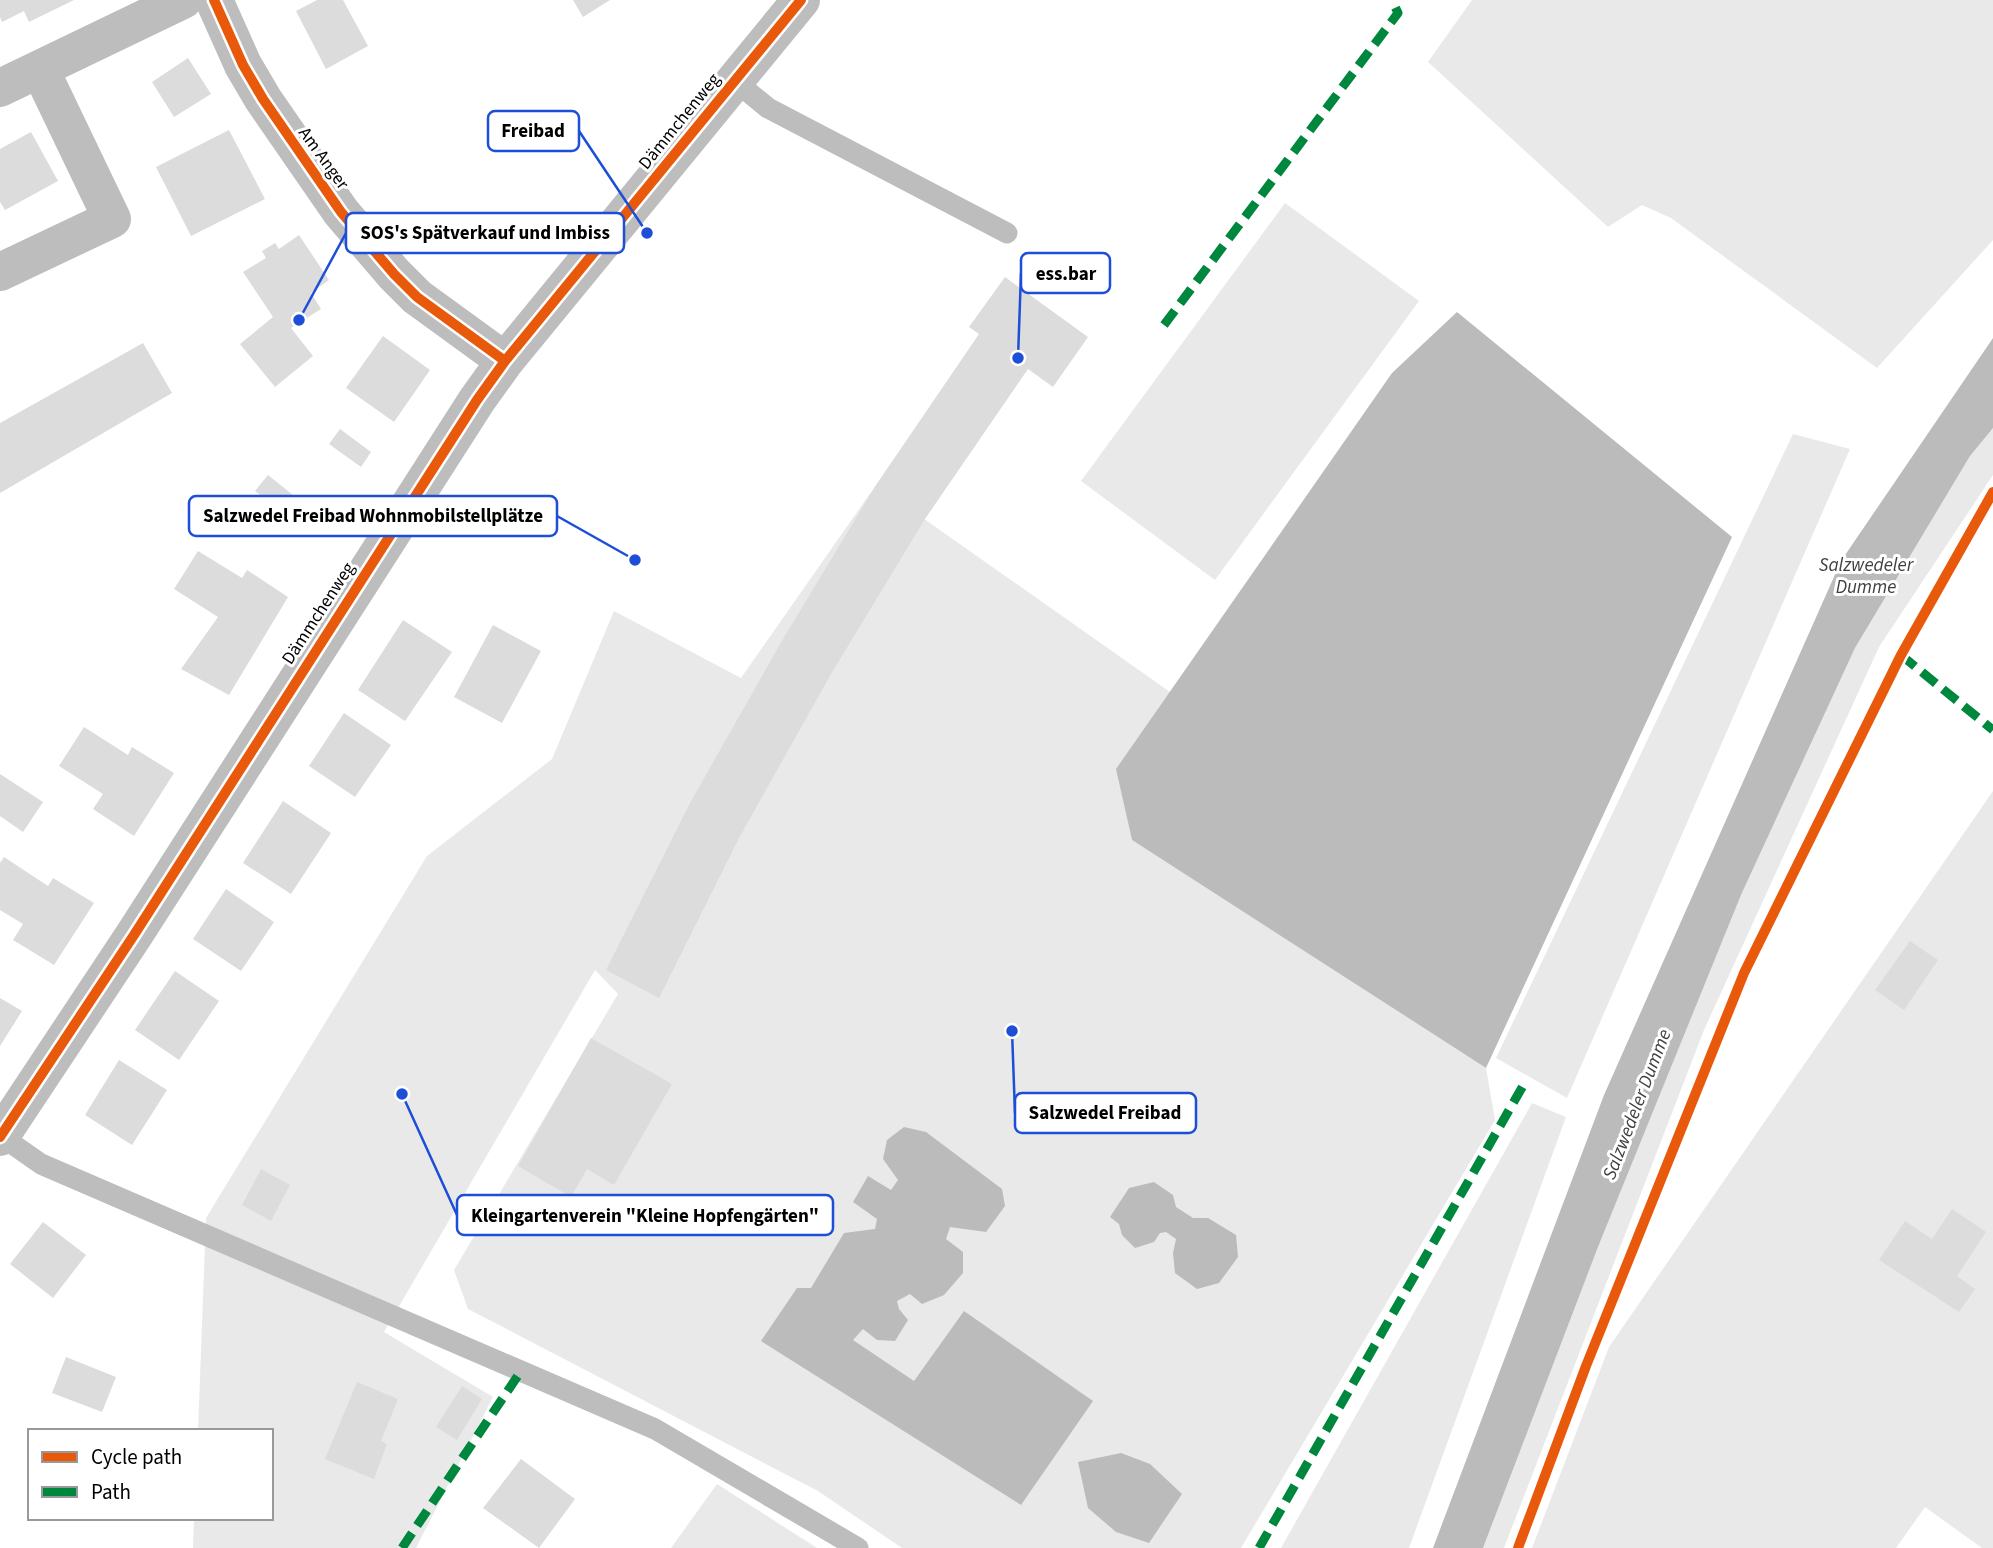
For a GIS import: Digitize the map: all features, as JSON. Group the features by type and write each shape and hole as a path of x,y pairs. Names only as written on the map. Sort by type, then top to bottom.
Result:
{"street":[{"path":"0,88 183,0"},
{"name":"Am Anger","path":"214,0 243,65 263,99 341,212 416,297 505,361"},
{"name":"Dämmchenweg","path":"0,1136 141,923 432,468 505,361 801,0"},
{"path":"0,272 112,219 40,69"}],"lane":[{"path":"735,81 768,108 1007,233"},
{"path":"0,1136 41,1164 655,1429 858,1548"}],"shaded area":[{"path":"1472,0 1993,0 1993,240 1877,368 1671,218 1642,205 1608,227 1428,62"},
{"path":"1285,203 1419,301 1215,580 1081,481"},
{"path":"1993,428 1993,475 1879,647 1704,1030 1504,1548 1483,1548 1598,1247 1741,895 1855,648 1970,456"},
{"path":"1793,434 1850,449 1567,1098 1496,1058"},
{"path":"876,485 1170,692 1117,769 1132,840 1486,1068 1495,1120 1241,1548 902,1548 818,1491 468,1309 454,1270 618,994 595,970 384,1332 493,1397 416,1548 193,1548 194,1520 273,1520 273,1429 198,1429 206,1218 427,856 552,759 614,611 741,678"},
{"path":"1993,791 1993,1548 1982,1548 1925,1507 1896,1548 1532,1548 1609,1347"},
{"path":"1532,1103 1566,1117 1409,1548 1281,1548"},
{"path":"717,1484 817,1548 671,1548"}],"water":[{"path":"1457,312 1732,537 1486,1068 1132,840 1116,769 1392,373"},
{"name":"Salzwedeler Dumme","path":"1993,338 1993,428 1970,456 1855,648 1741,895 1598,1247 1483,1548 1433,1548 1604,1095 1841,561"},
{"path":"904,1127 926,1132 1002,1189 1005,1206 986,1232 950,1227 946,1239 963,1252 963,1273 944,1295 922,1304 910,1294 897,1301 899,1309 908,1320 895,1341 877,1340 863,1329 853,1340 914,1381 964,1311 1093,1401 1021,1505 761,1341 797,1288 811,1288 844,1233 875,1229 877,1219 853,1202 868,1176 891,1190 898,1180 883,1159 887,1140"},
{"path":"1154,1182 1173,1195 1176,1207 1193,1218 1208,1218 1236,1235 1238,1257 1219,1283 1197,1289 1175,1273 1173,1253 1176,1239 1166,1232 1160,1233 1154,1242 1135,1248 1122,1235 1119,1224 1110,1217 1129,1188"},
{"path":"1121,1453 1150,1464 1182,1494 1149,1543 1116,1532 1088,1508 1078,1462"}],"building":[{"path":"0,0 74,0 29,22 24,11 2,22"},
{"path":"317,0 343,0 368,46 326,69 296,11"},
{"path":"573,0 610,0 583,17"},
{"path":"188,58 211,94 174,117 152,82"},
{"path":"229,130 265,199 191,236 156,167"},
{"path":"31,132 58,181 5,210 0,202 0,149"},
{"path":"299,235 329,280 311,293 321,309 291,328 313,356 275,387 240,344 273,317 243,272 266,258 262,251 275,243 279,249"},
{"path":"1005,277 1088,337 1053,387 1028,369 925,519 831,674 739,838 659,998 606,970 690,803 783,639 876,485 979,334 969,327"},
{"path":"383,336 430,370 394,422 346,388"},
{"path":"143,343 172,393 0,493 0,423"},
{"path":"340,429 371,452 361,467 329,444"},
{"path":"268,475 308,507 287,534 270,520 278,509 255,491"},
{"path":"198,551 242,578 247,570 288,597 229,695 181,669 218,617 174,589"},
{"path":"403,620 452,652 405,721 358,690"},
{"path":"493,625 541,651 502,723 454,697"},
{"path":"344,713 391,745 355,797 309,766"},
{"path":"84,727 128,755 132,747 174,773 134,836 93,809 103,794 59,766"},
{"path":"0,774 43,802 23,832 0,816"},
{"path":"283,801 331,833 291,894 243,863"},
{"path":"4,857 48,886 53,878 94,903 54,965 13,940 23,924 0,910 0,863"},
{"path":"226,889 274,922 241,971 193,939"},
{"path":"1910,941 1938,960 1904,1010 1875,990"},
{"path":"175,971 219,1001 179,1060 135,1030"},
{"path":"0,998 22,1011 0,1046"},
{"path":"591,1038 672,1084 614,1185 587,1169 571,1197 518,1166"},
{"path":"119,1060 167,1090 132,1145 85,1115"},
{"path":"261,1169 290,1185 271,1221 242,1205"},
{"path":"1952,1209 1986,1232 1957,1276 1975,1289 1959,1312 1879,1260 1905,1221 1932,1239"},
{"path":"43,1222 86,1255 53,1298 10,1264"},
{"path":"66,1357 116,1377 102,1412 52,1393"},
{"path":"357,1382 398,1399 381,1441 387,1444 374,1479 325,1459"},
{"path":"462,1386 482,1399 457,1440 436,1427"},
{"path":"521,1459 575,1499 539,1548 483,1508"}],"marked path":[{"path":"1164,325 1398,13 1392,0"},
{"path":"1901,655 1993,730"},
{"path":"1259,1548 1524,1084"},
{"path":"402,1548 521,1371"}],"cycle path":[{"path":"214,0 243,65 263,99 341,212 417,297 505,361"},
{"path":"0,1137 134,935 477,400 505,361 801,0"},
{"path":"1518,1548 1586,1366 1744,973 1901,655 1993,492"}],"place":[{"name":"Freibad","path":"647,233"},
{"name":"SOS's Spätverkauf und Imbiss","path":"299,320"},
{"name":"ess.bar","path":"1018,358"},
{"name":"Salzwedel Freibad Wohnmobilstellplätze","path":"635,560"},
{"name":"Salzwedel Freibad","path":"1012,1031"},
{"name":"Kleingartenverein \"Kleine Hopfengärten\"","path":"402,1094"}]}
